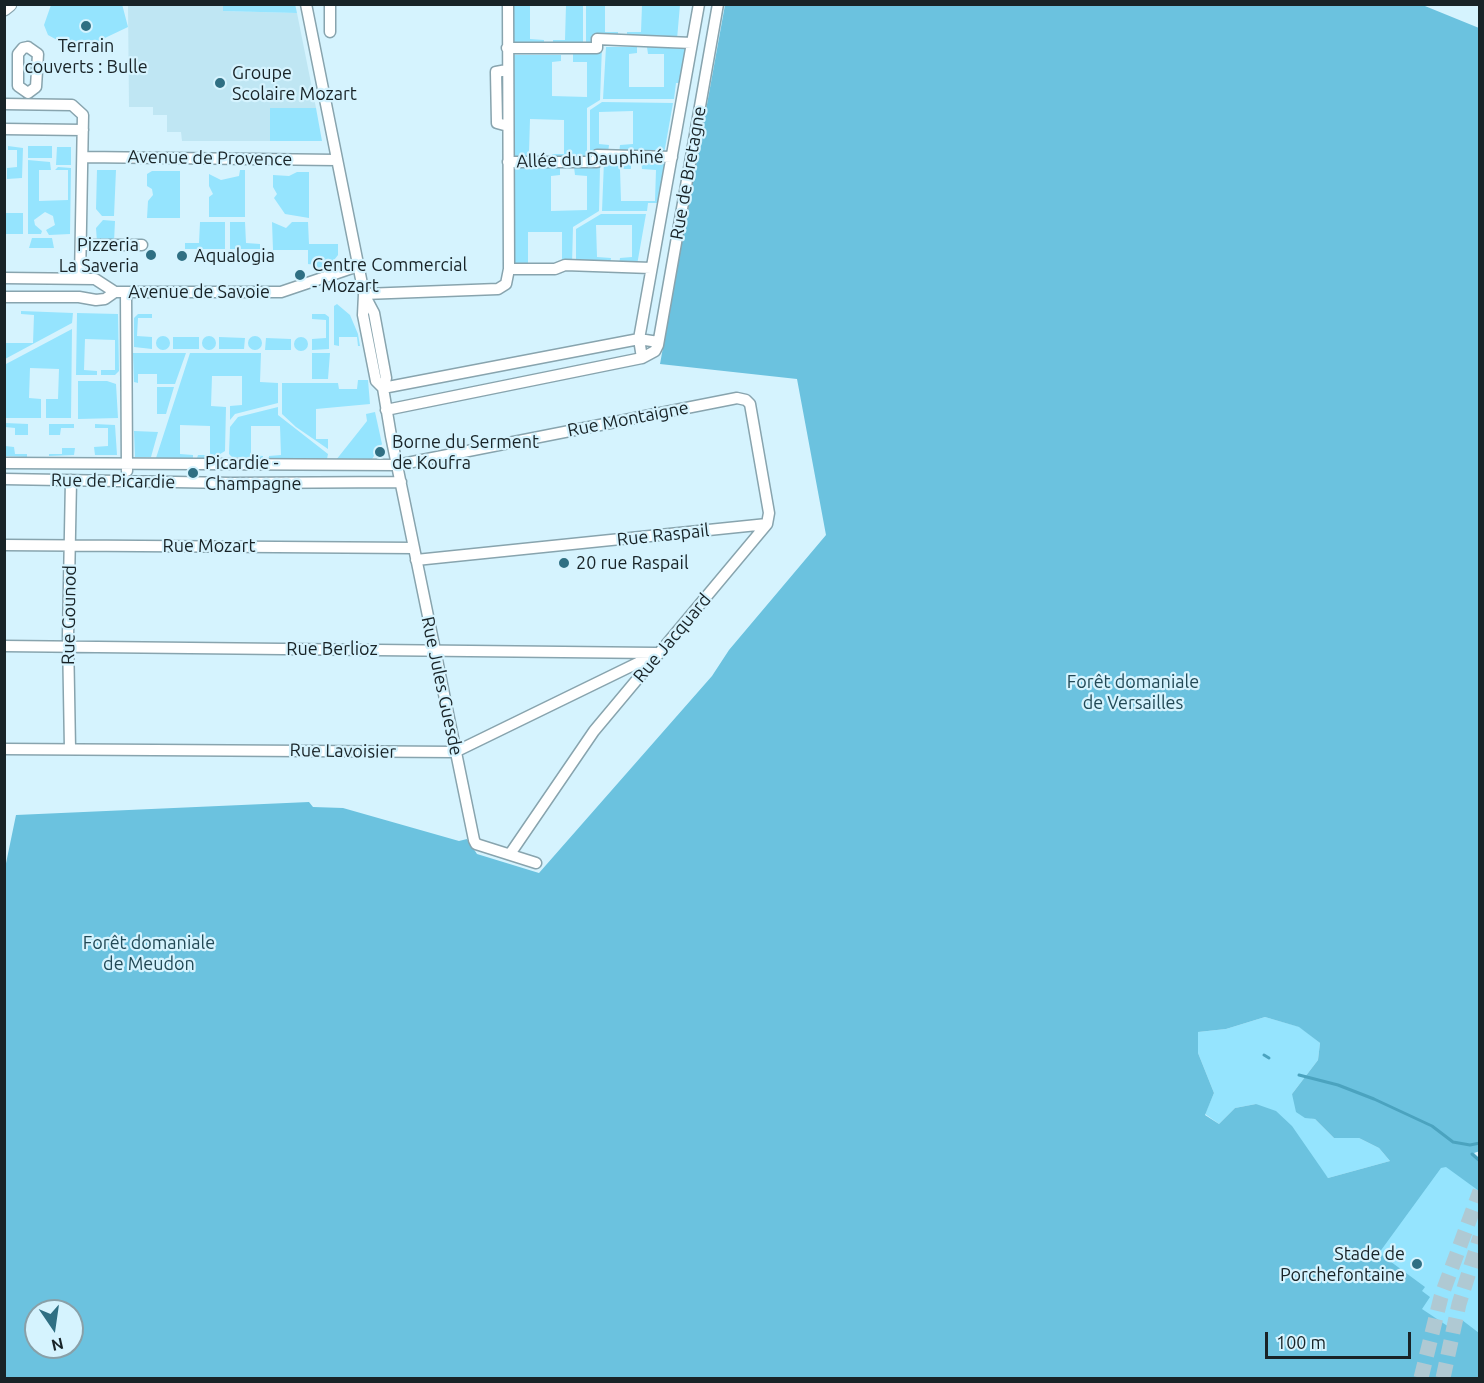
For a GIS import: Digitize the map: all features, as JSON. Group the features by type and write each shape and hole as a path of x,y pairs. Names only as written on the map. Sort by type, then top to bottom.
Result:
{"highway":[{"path":"4,8 9,4"}],"street":[{"name":"Rue Jules Guesde","path":"306,4 364,294 363,315 376,381 383,388 400,482 474,840 476,844 536,863"},
{"path":"330,4 330,32"},
{"path":"364,294 498,289 506,284 509,269 508,4"},
{"name":"Rue de Bretagne","path":"642,358 639,339 699,4"},
{"name":"Rue de Bretagne","path":"658,342 718,4"},
{"path":"507,48 597,48 597,39 692,43"},
{"path":"27,105 28,93"},
{"path":"4,104 72,105 82,115 80,279"},
{"path":"4,129 83,130"},
{"name":"Allée du Dauphiné","path":"508,162 597,162 597,155 672,157"},
{"name":"Avenue de Provence","path":"82,157 337,160"},
{"path":"81,245 142,244"},
{"path":"509,269 555,269 565,265 651,268"},
{"name":"Avenue de Savoie","path":"4,278 95,279 120,292 281,292 358,266"},
{"path":"79,297 97,293 104,285"},
{"path":"4,297 105,299 120,292 127,480"},
{"path":"383,388 639,339 658,342 655,351 642,358 386,410"},
{"name":"Rue Montaigne","path":"4,463 397,465 742,398 750,404 769,513 767,525"},
{"name":"Rue de Picardie","path":"4,479 231,483 400,482"},
{"name":"Rue Gounod","path":"70,749 68,647 71,480"},
{"name":"Rue Raspail","path":"416,560 767,525"},
{"name":"Rue Jacquard","path":"510,854 594,731 767,525"},
{"name":"Rue Mozart","path":"4,545 414,548"},
{"name":"Rue Berlioz","path":"4,646 659,653"},
{"name":"Rue Lavoisier","path":"4,749 455,752 659,653"}],"shaded area":[{"name":"Terrain couverts : Bulle","path":"122,4 128,27 88,46 70,47 48,35 44,25 51,5"},
{"path":"295,4 297,13 223,11 223,5"},
{"name":"Groupe Scolaire Mozart","path":"128,5 223,5 223,11 297,13 316,108 271,108 270,141 182,141 181,132 167,132 167,115 153,115 153,107 129,107"},
{"path":"510,5 530,5 530,39 544,40 544,46 510,46"},
{"path":"566,5 583,5 583,46 553,46 553,40 565,40"},
{"path":"586,5 605,5 605,32 618,32 618,37 594,47 586,46"},
{"path":"642,5 680,5 677,39 627,37 627,32 641,32"},
{"path":"599,46 602,46 600,100 587,108 587,160 552,160 552,154 564,154 564,120 530,119 529,153 537,154 537,160 510,160 510,55 561,55 561,61 552,62 552,96 587,97 587,62 573,62 573,54 598,54"},
{"path":"606,47 637,47 637,53 629,54 629,87 664,87 664,54 648,54 647,47 687,47 681,83 676,83 674,99 603,99"},
{"path":"602,102 673,103 664,154 619,154 620,145 633,144 633,111 599,112 599,144 609,145 608,153 590,161 590,110"},
{"path":"270,108 316,108 322,141 270,141"},
{"path":"8,146 23,148 22,178 7,179 7,168 17,167 17,150 8,150"},
{"path":"28,146 52,146 52,158 28,158"},
{"path":"57,147 71,147 71,165 56,165"},
{"path":"28,160 50,162 51,170 39,170 39,201 68,200 68,170 55,170 58,167 71,168 70,234 49,235 46,230 55,225 53,216 45,212 34,220 35,225 42,231 41,234 28,234"},
{"path":"641,160 667,161 660,203 648,203 647,211 602,211 604,161 631,161 631,169 620,169 621,201 655,201 656,170 642,169"},
{"path":"510,166 560,167 560,175 551,176 551,211 587,210 587,176 575,175 574,167 600,167 599,211 573,227 572,264 562,263 562,232 528,232 528,263 540,264 510,268"},
{"path":"97,170 116,170 114,216 102,216 96,209"},
{"path":"240,170 245,170 245,217 209,217 209,197 213,194 209,186 209,174 221,180 239,176"},
{"path":"152,171 180,171 180,218 147,218 148,201 153,195 152,189 147,186 147,174"},
{"path":"297,172 309,172 309,218 285,214 274,198 277,194 273,187 273,175 289,176"},
{"path":"5,213 23,213 23,234 5,234"},
{"path":"601,214 646,214 637,265 619,265 620,258 632,257 632,225 596,225 597,257 611,258 610,265 576,264 576,229"},
{"path":"103,220 115,221 114,242 97,242 96,228"},
{"path":"200,222 225,222 225,249 185,249 185,243 199,243"},
{"path":"230,222 245,222 246,243 260,244 260,249 230,249"},
{"path":"272,222 286,228 292,222 308,222 309,244 338,244 338,255 331,264 316,269 316,265 308,264 308,250 273,250"},
{"path":"32,238 52,238 54,248 29,248"},
{"path":"337,304 350,315 360,346 358,346 357,337 339,337 339,346 334,345 334,306"},
{"path":"21,311 73,313 72,323 5,359 5,343 33,343 34,315 21,314"},
{"path":"77,313 118,314 119,371 115,375 101,375 101,370 115,370 115,340 85,339 84,370 97,371 97,375 76,375"},
{"path":"138,314 152,314 152,318 138,318 137,336 152,337 152,349 134,347 134,318"},
{"path":"312,314 325,314 329,317 329,349 312,350 312,339 326,338 326,320 312,319"},
{"path":"72,329 71,418 46,418 46,399 58,399 59,369 30,368 29,398 41,399 41,418 5,418 6,364"},
{"path":"160,336 166,336 170,343 166,350 160,350 156,346 156,340"},
{"path":"209,336 214,338 216,343 214,348 209,350 204,348 202,343 204,338"},
{"path":"255,336 260,338 262,343 260,348 255,350 250,348 248,343 250,338"},
{"path":"173,337 199,337 199,349 173,349"},
{"path":"219,337 245,338 244,349 219,349"},
{"path":"301,337 306,339 308,344 306,349 301,351 296,349 294,344 296,339"},
{"path":"266,338 291,339 291,350 265,350"},
{"path":"133,353 186,353 175,384 157,384 157,374 138,374 138,383 134,382"},
{"path":"190,353 261,353 260,382 278,383 278,403 235,414 230,420 230,406 242,405 242,376 212,376 211,406 226,407 225,451 212,459 197,458 198,455 210,455 210,426 180,425 180,454 193,455 193,458 156,458"},
{"path":"312,353 330,353 328,379 312,379"},
{"path":"358,380 368,380 370,404 316,409 316,439 328,439 328,449 296,427 282,414 282,383 338,383 339,389 357,389"},
{"path":"78,381 107,381 116,384 118,418 78,419"},
{"path":"157,387 174,387 166,414 157,414"},
{"path":"278,407 278,415 328,454 327,459 269,458 269,456 281,455 280,426 251,426 251,455 263,456 263,458 232,457 229,454 230,427 238,417"},
{"path":"375,412 382,444 372,459 336,460 367,421 366,414"},
{"path":"5,423 28,424 28,435 15,435 15,428 5,427"},
{"path":"49,424 74,424 74,428 61,428 60,435 49,435"},
{"path":"95,424 115,425 117,455 95,455 94,447 108,446 108,428 95,428"},
{"path":"134,431 158,432 151,457 135,457"},
{"path":"5,446 14,447 15,454 27,454 27,457 5,456"},
{"path":"62,448 75,448 74,455 49,456 49,454 62,454"},
{"path":"1265,1017 1300,1027 1320,1043 1318,1060 1292,1094 1305,1117 1315,1119 1334,1138 1359,1138 1379,1148 1390,1161 1328,1178 1256,1104 1235,1108 1219,1124 1205,1114 1214,1093 1198,1053 1198,1032 1226,1029"},
{"name":"Stade de Porchefontaine","path":"1447,1160 1479,1185 1479,1378 1391,1378 1331,1196"}],"green space":[{"name":"Forêt domaniale de Versailles","path":"1420,4 1479,28 1480,1151 1474,1153 1479,1158 1479,1191 1446,1167 1441,1168 1379,1253 1425,1287 1422,1291 1430,1297 1422,1309 1452,1329 1462,1320 1479,1333 1479,1378 5,1378 4,873 16,815 309,802 313,807 343,808 459,841 467,839 477,854 539,873 712,676 729,650 826,535 797,379 660,364 725,5","holes":["1265,1017 1299,1027 1320,1043 1318,1060 1292,1094 1296,1112 1305,1118 1315,1119 1334,1138 1359,1138 1379,1148 1390,1161 1328,1178 1292,1126 1276,1111 1256,1104 1235,1108 1219,1124 1205,1115 1214,1093 1198,1053 1198,1032 1226,1029"]}],"waterway":[{"path":"1264,1055 1269,1058"},
{"path":"1299,1075 1338,1085 1374,1099 1432,1126 1453,1142 1470,1145 1480,1143"},
{"path":"1472,1154 1480,1161"}],"tunnel":[{"path":"1421,1378 1441,1297 1480,1191"},
{"path":"1443,1378 1459,1304 1480,1237"}],"place":[{"name":"Terrain couverts : Bulle","path":"86,26"},
{"name":"Groupe Scolaire Mozart","path":"220,83"},
{"name":"Pizzeria La Saveria","path":"151,255"},
{"name":"Aqualogia","path":"182,256"},
{"name":"Centre Commercial - Mozart","path":"300,275"},
{"name":"Borne du Serment de Koufra","path":"380,452"},
{"name":"Picardie - Champagne","path":"193,473"},
{"name":"20 rue Raspail","path":"564,563"},
{"name":"Stade de Porchefontaine","path":"1417,1264"}],"park label":[{"name":"Forêt domaniale de Meudon","path":"149,953"}]}
